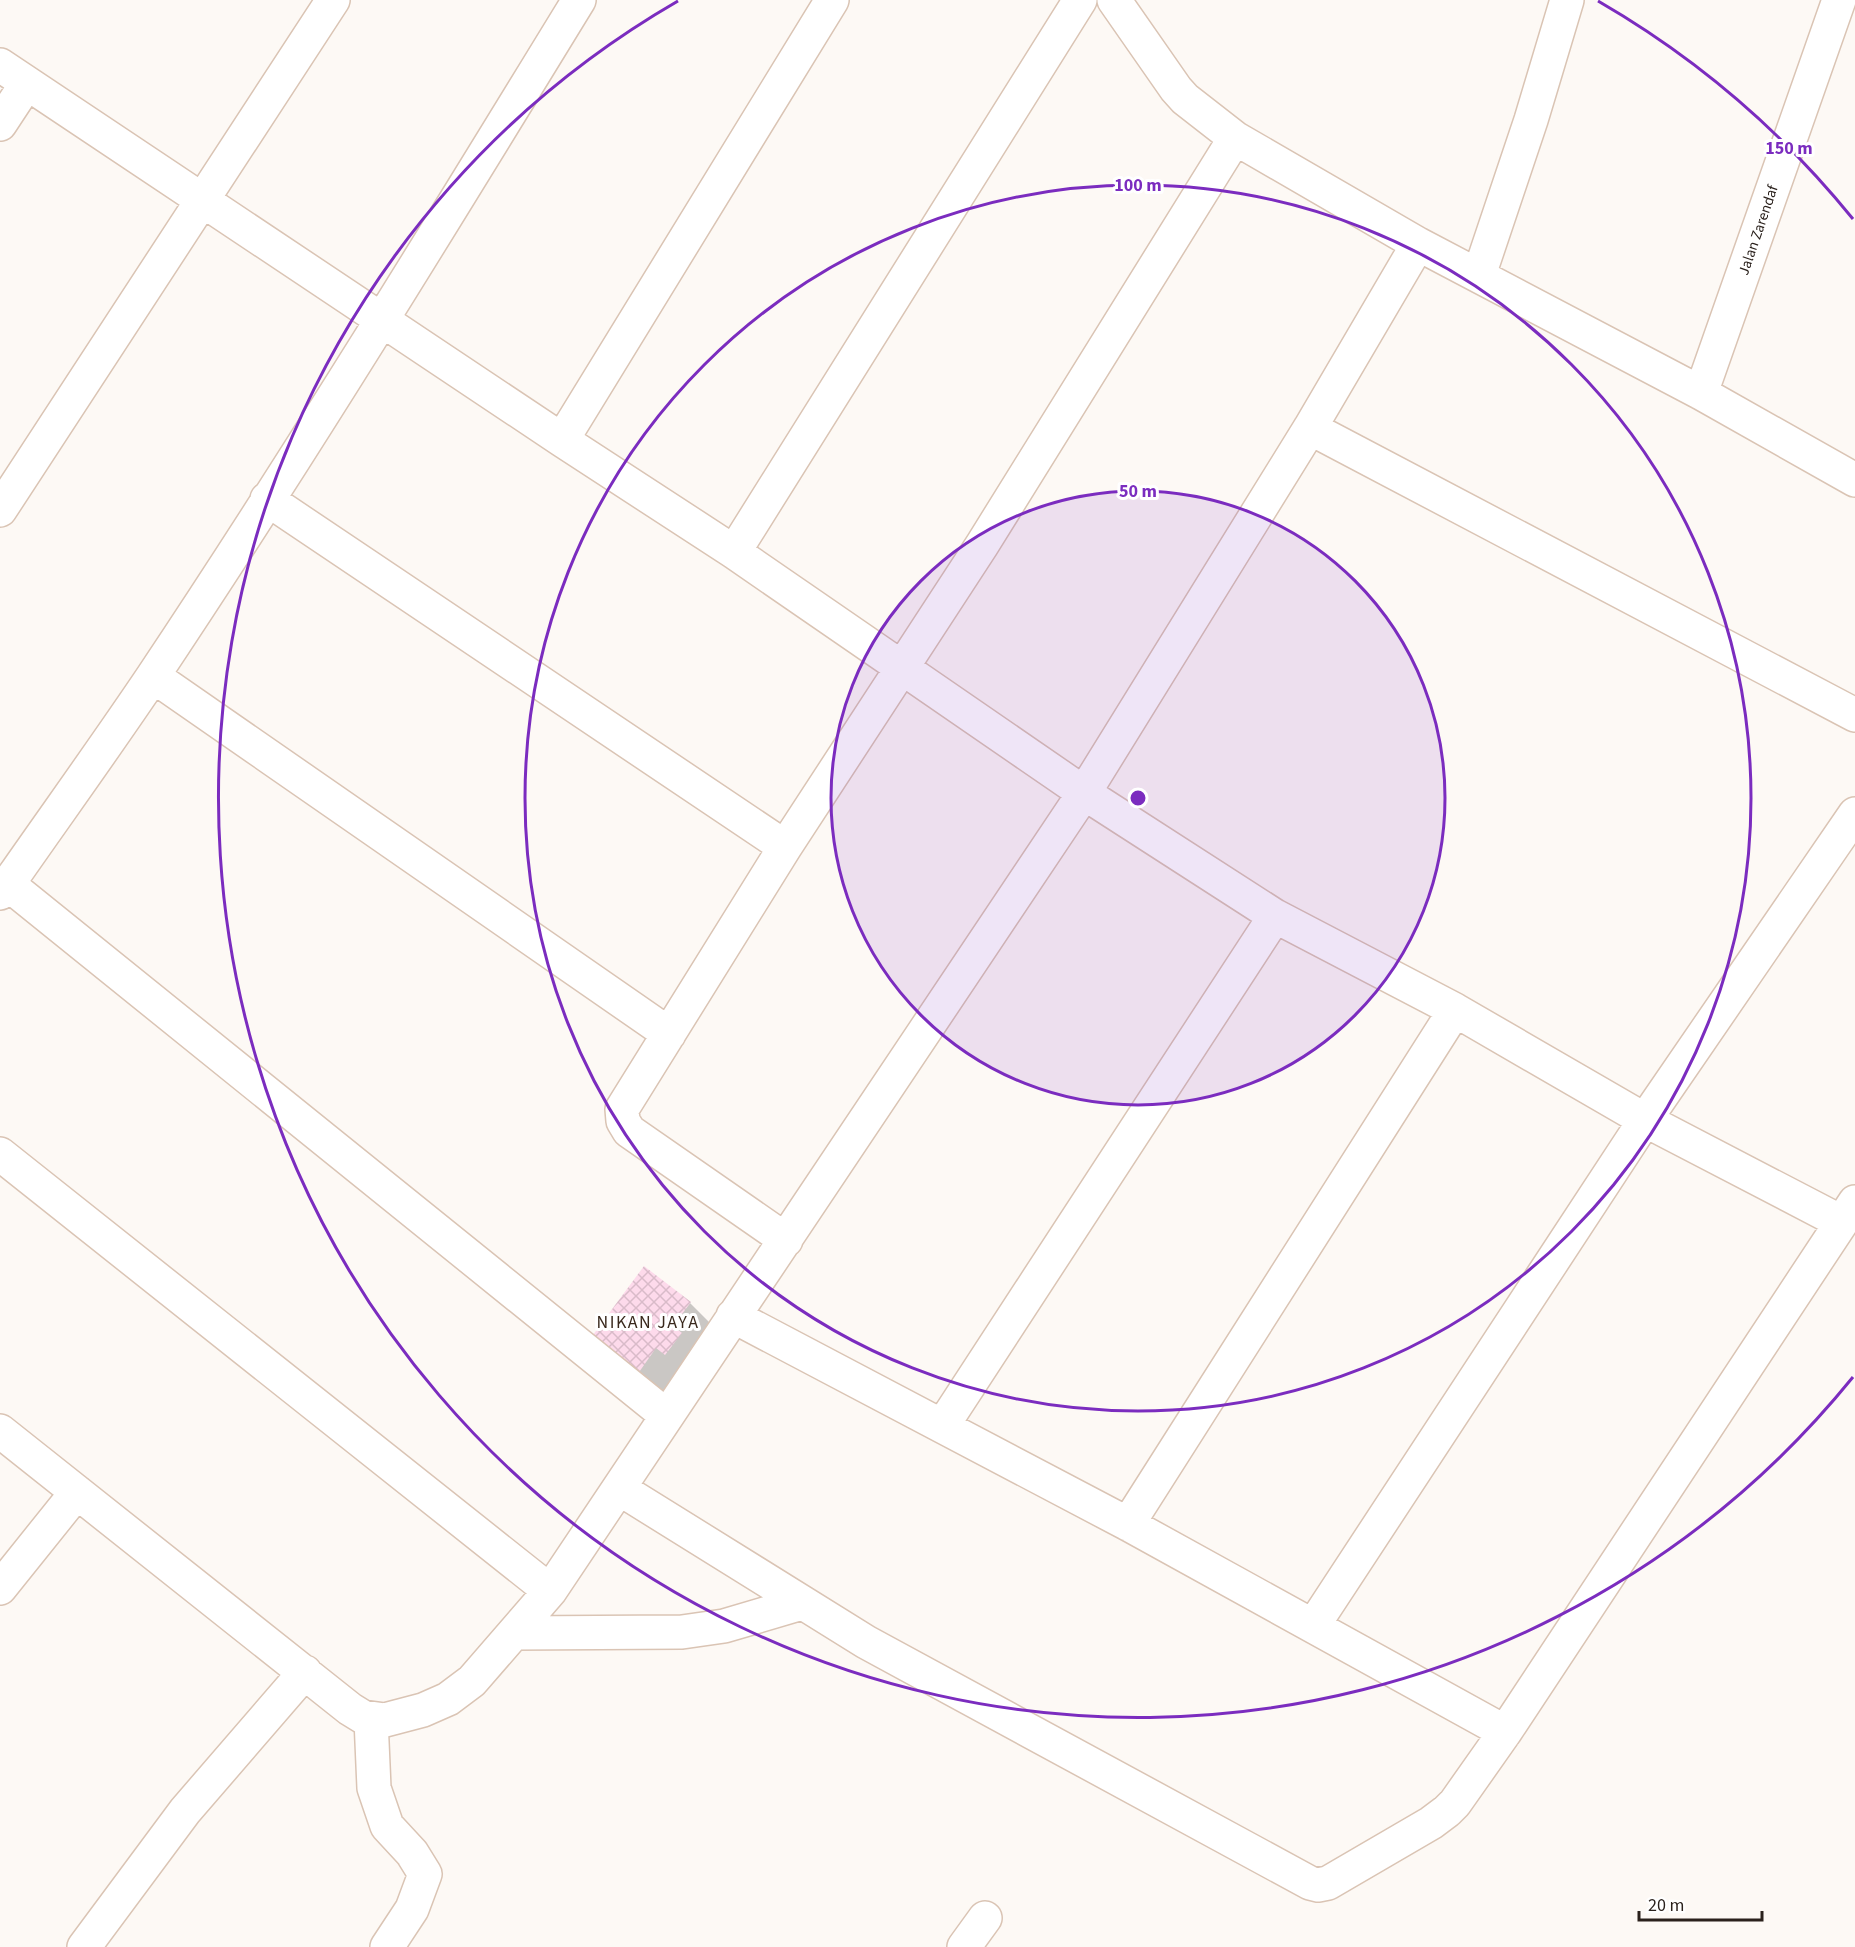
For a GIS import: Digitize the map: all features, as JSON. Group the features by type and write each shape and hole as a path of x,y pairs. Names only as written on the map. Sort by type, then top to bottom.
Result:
{"street":[{"path":"579,0 382,320 153,676 4,889 667,1416"},
{"path":"562,440 832,0"},
{"path":"734,552 1080,0"},
{"path":"1114,0 1176,89 1185,99 1235,138 1418,244 1701,393 1855,480"},
{"path":"1479,275 1531,120 1567,0"},
{"name":"Jalan Zarendaf","path":"1701,393 1839,0"},
{"path":"0,510 203,200 325,3"},
{"path":"0,64 562,440 734,552 1084,793 1275,916 1455,1010 1645,1120 1848,1212 1505,1732 1455,1803 1431,1823 1328,1883 1318,1885 1310,1883 866,1642 620,1489"},
{"path":"0,124 27,83"},
{"path":"786,1240 629,1131 622,1109 785,847 982,545 1235,138"},
{"path":"0,1431 363,1717 385,1720 423,1710 448,1699 472,1681 550,1591 1084,793 1310,428 1418,244"},
{"path":"1310,428 1855,716"},
{"path":"267,499 785,847"},
{"path":"153,676 669,1034"},
{"path":"1313,1626 1645,1120 1855,814"},
{"path":"943,1425 1275,916"},
{"path":"1128,1524 1455,1010"},
{"path":"0,1154 550,1591"},
{"path":"733,1316 1128,1524 1505,1732"},
{"path":"0,1588 77,1492"},
{"path":"514,1633 682,1632 724,1626 802,1603"},
{"path":"84,1947 185,1811 305,1672"},
{"path":"371,1719 374,1788 387,1826 412,1853 425,1874 412,1908 387,1947"},
{"path":"964,1947 985,1918"}],"building":[{"path":"644,1266 691,1302 673,1326 682,1333 665,1355 656,1348 637,1375 590,1339"}],"district":[{"name":"NIKAN JAYA","path":"648,1322"}]}
